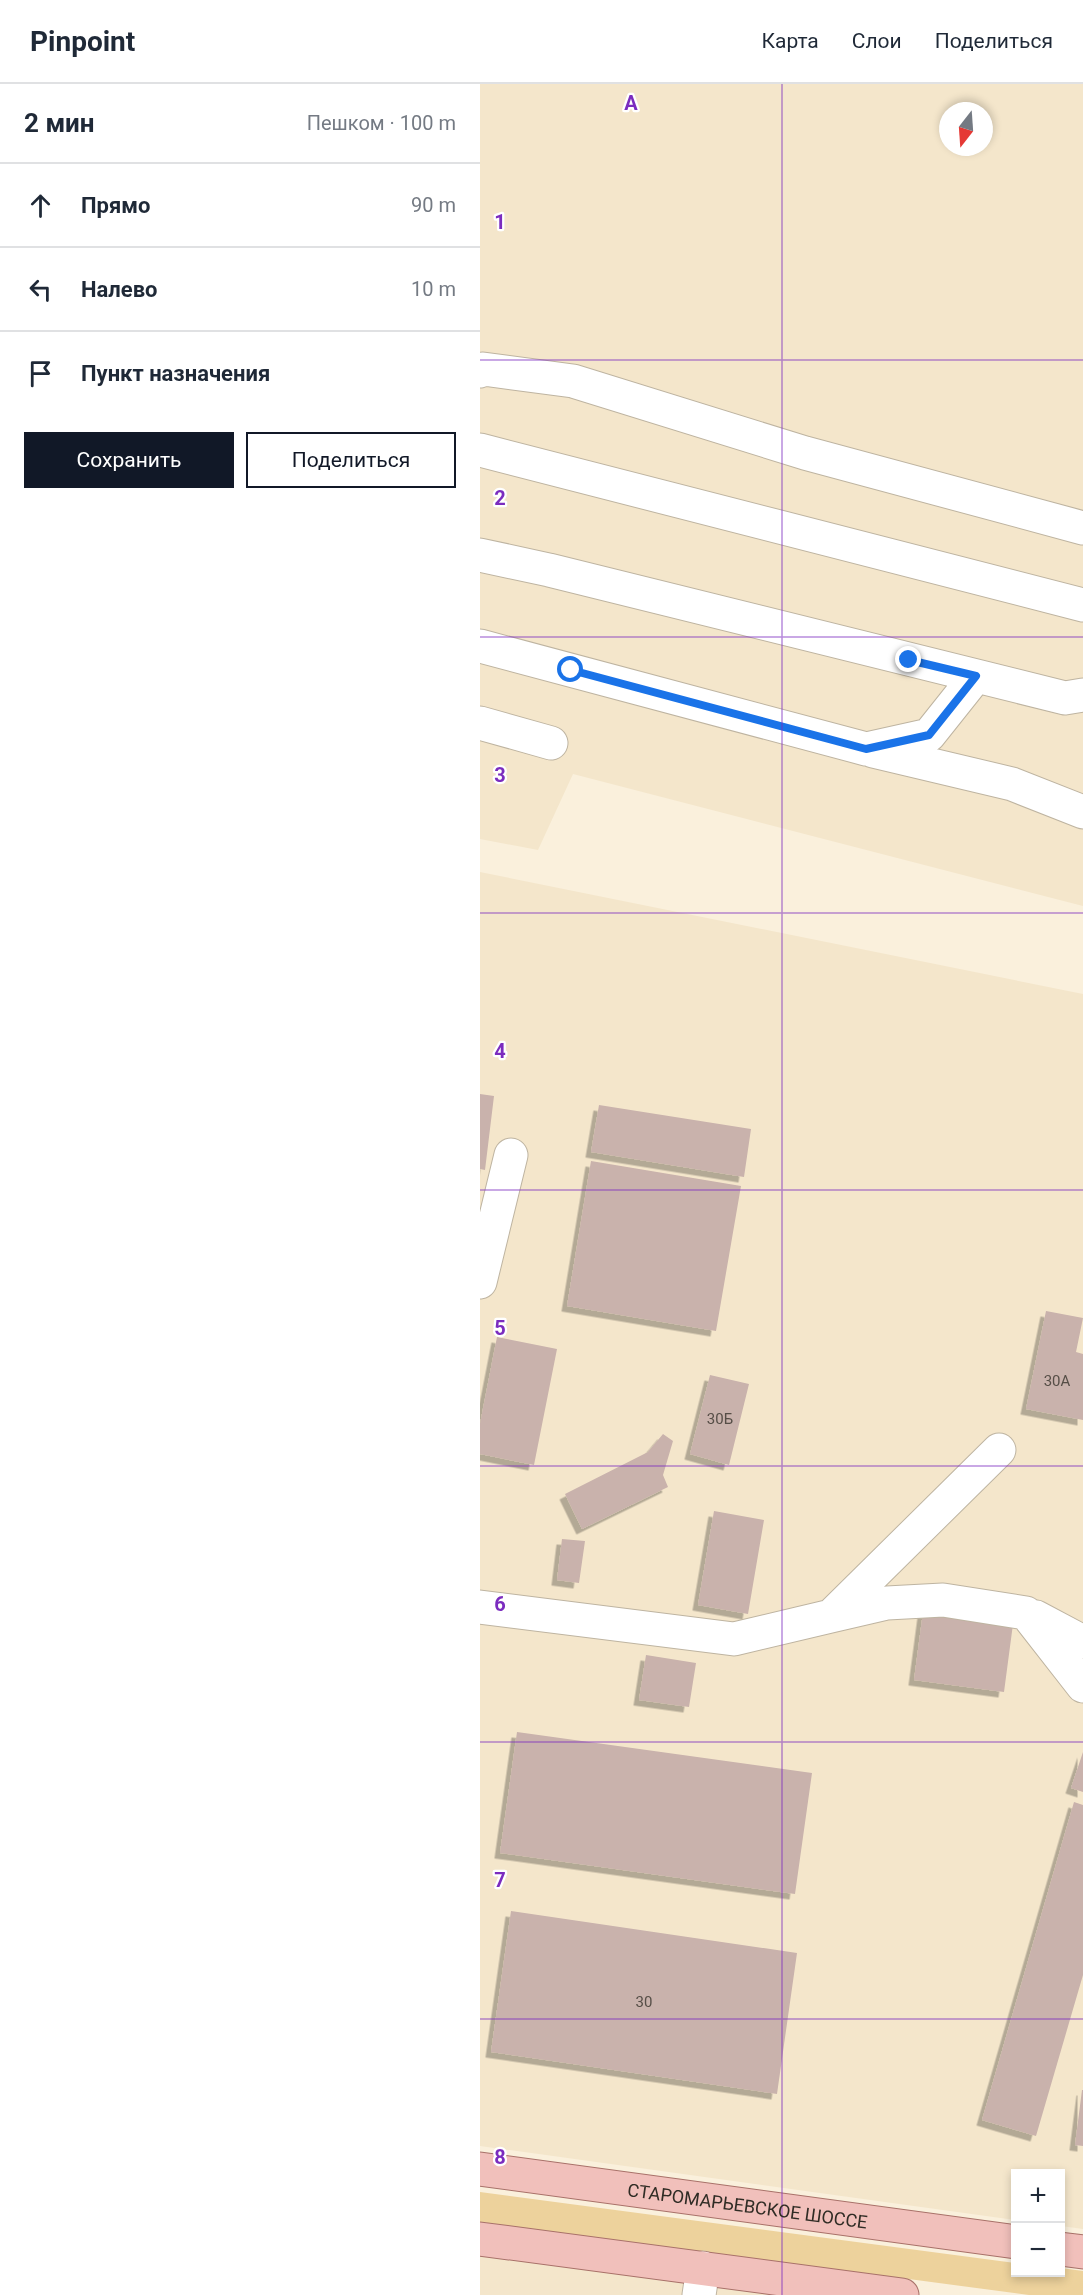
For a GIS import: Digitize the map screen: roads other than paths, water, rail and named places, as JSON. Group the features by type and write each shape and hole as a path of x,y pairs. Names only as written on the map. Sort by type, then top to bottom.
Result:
{"main road":[{"name":"СТАРОМАРЬЕВСКОЕ ШОССЕ","path":"480,2169 1011,2241"},
{"path":"480,2239 701,2282 902,2295"},
{"path":"1065,2249 1083,2252"}],"lane":[{"path":"480,371 483,369 573,381 805,453 1083,528"},
{"path":"480,450 1083,605"},
{"path":"480,555 549,570 1065,698 1083,695"},
{"path":"480,646 866,749 1012,784 1083,812"},
{"path":"866,749 929,735 976,676"},
{"path":"480,723 551,742"},
{"path":"480,1282 511,1155"},
{"path":"831,1616 999,1450"},
{"path":"480,1607 734,1639 887,1603 943,1600 1026,1612 1083,1642"},
{"path":"1026,1612 1083,1686"}]}
